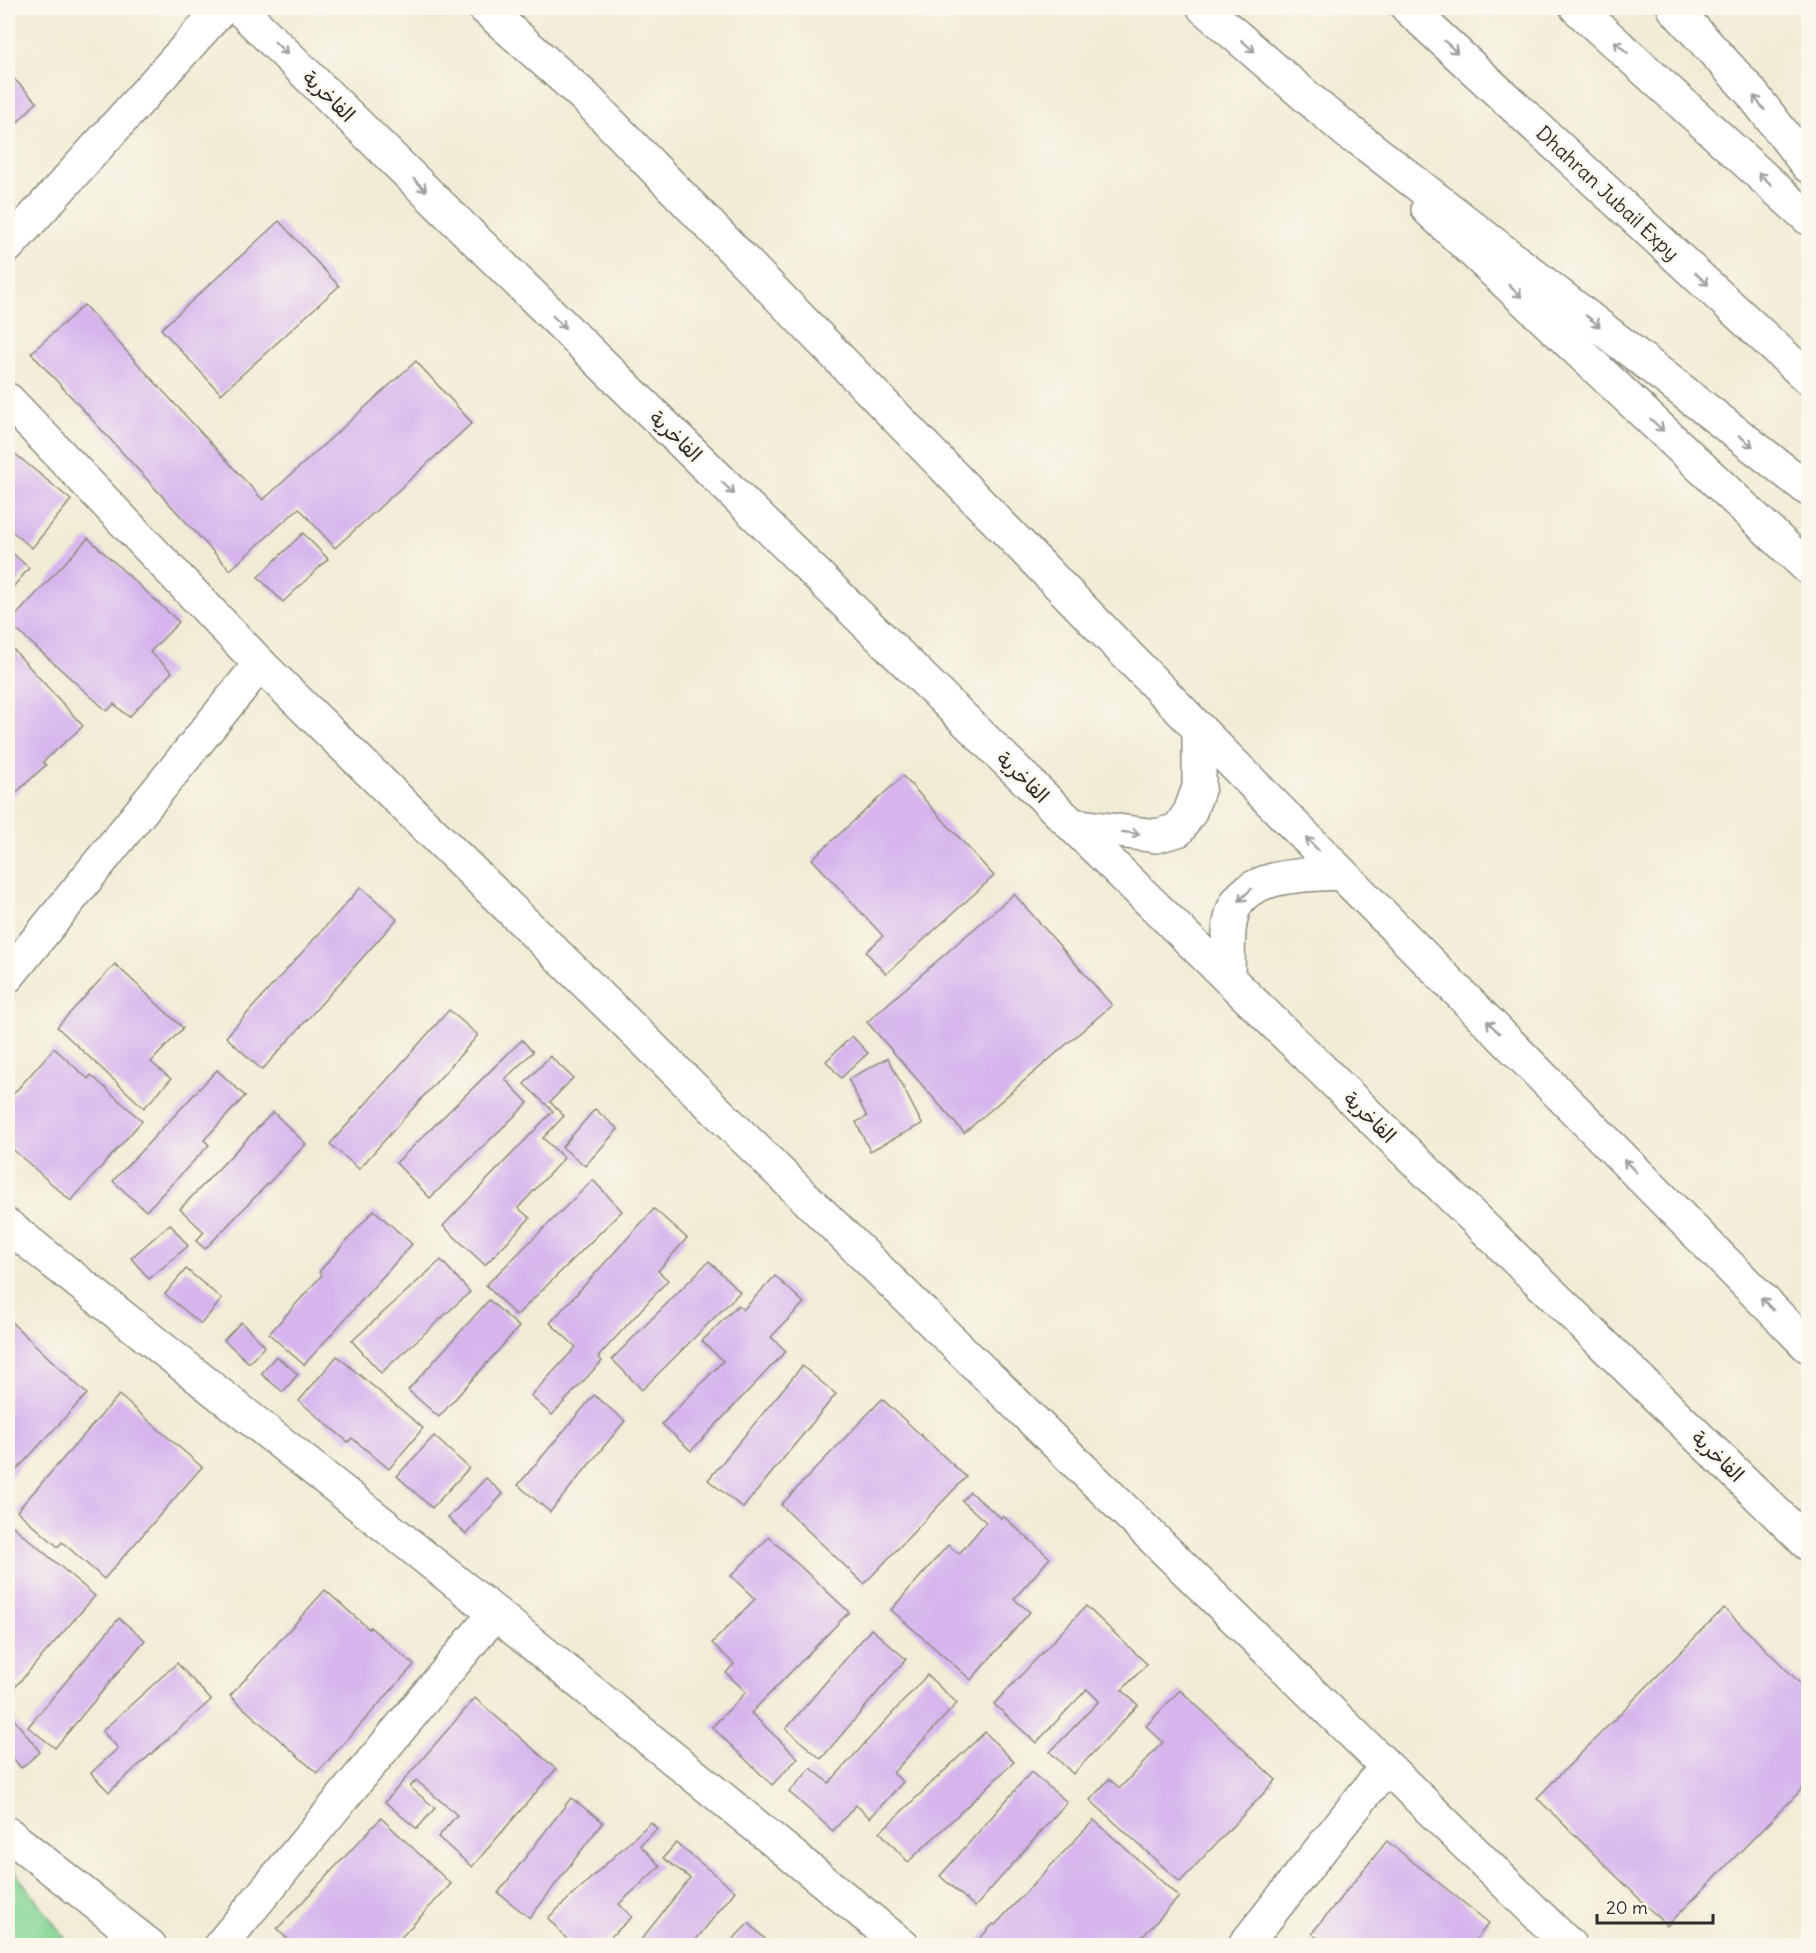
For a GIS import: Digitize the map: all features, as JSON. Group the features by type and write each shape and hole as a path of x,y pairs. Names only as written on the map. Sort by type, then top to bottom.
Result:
{"main road":[{"path":"8,246 222,8"},
{"name":"الفاخرية","path":"239,8 1809,1545"},
{"path":"484,8 585,97 1199,729 1809,1346"},
{"path":"1204,8 1331,117 1809,568"},
{"name":"Dhahran Jubail Expy","path":"1408,8 1809,378"},
{"path":"1577,8 1809,218"},
{"path":"1674,8 1750,91 1809,166"},
{"path":"1331,117 1809,489"},
{"path":"8,400 260,664 1570,1946"},
{"path":"8,976 260,664"},
{"path":"1073,825 1156,836 1178,830 1190,812 1199,787 1199,729"},
{"path":"1228,978 1230,928 1234,907 1243,895 1256,886 1289,877 1341,873"},
{"path":"8,1226 495,1613 903,1946"},
{"path":"220,1946 495,1613"},
{"path":"1244,1946 1386,1767"},
{"path":"8,1834 150,1946"}],"green space":[{"path":"8,1863 70,1945 8,1945"}],"building":[{"path":"8,73 37,102 8,132"},
{"path":"279,221 339,286 221,394 161,329"},
{"path":"84,305 263,500 416,361 472,423 335,548 299,508 230,570 31,353"},
{"path":"8,448 71,500 32,548 8,528"},
{"path":"303,533 328,559 283,602 258,577"},
{"path":"88,538 179,622 150,652 172,672 129,717 114,704 107,711 9,623"},
{"path":"8,549 29,568 8,593"},
{"path":"12,648 83,726 43,762 46,765 8,800 8,653"},
{"path":"903,776 994,876 886,974 866,952 883,936 812,859"},
{"path":"361,887 397,919 262,1070 226,1037"},
{"path":"1014,894 1112,1005 964,1133 867,1022"},
{"path":"115,964 183,1028 151,1062 171,1079 144,1108 57,1027"},
{"path":"449,1010 478,1035 359,1169 330,1144"},
{"path":"852,1036 868,1053 841,1078 826,1061"},
{"path":"522,1040 533,1052 505,1079 528,1103 430,1198 396,1163"},
{"path":"54,1048 88,1079 91,1075 142,1121 71,1201 8,1145 8,1100"},
{"path":"550,1056 573,1078 550,1102 564,1116 543,1138 564,1158 518,1208 530,1218 485,1265 443,1226 553,1111 524,1084"},
{"path":"888,1058 922,1124 870,1151 856,1122 867,1117 848,1079"},
{"path":"217,1070 245,1096 204,1140 209,1145 146,1211 113,1181"},
{"path":"595,1109 618,1129 585,1166 562,1147"},
{"path":"273,1112 306,1144 205,1249 196,1241 204,1232 180,1209"},
{"path":"593,1180 622,1211 516,1316 486,1285"},
{"path":"654,1209 687,1238 658,1271 668,1280 598,1357 602,1361 552,1415 531,1396 576,1347 550,1323"},
{"path":"374,1210 412,1244 304,1365 269,1334 322,1275 319,1272"},
{"path":"170,1224 188,1246 149,1279 131,1258"},
{"path":"441,1260 470,1292 381,1373 352,1341"},
{"path":"709,1261 740,1292 642,1390 612,1359"},
{"path":"186,1269 222,1299 201,1324 165,1294"},
{"path":"775,1276 804,1303 771,1337 786,1351 691,1451 662,1424 723,1361 702,1341 738,1305 743,1310"},
{"path":"489,1300 519,1327 439,1417 408,1390"},
{"path":"8,1319 87,1394 8,1479"},
{"path":"241,1322 265,1346 249,1363 224,1340"},
{"path":"276,1356 298,1374 283,1392 261,1374"},
{"path":"337,1356 423,1428 389,1469 352,1438 348,1442 299,1401"},
{"path":"802,1366 836,1394 743,1508 708,1480"},
{"path":"119,1395 202,1467 104,1579 62,1542 58,1547 17,1511"},
{"path":"594,1395 625,1421 550,1512 518,1485"},
{"path":"882,1399 966,1477 864,1584 781,1505"},
{"path":"434,1436 469,1468 432,1508 397,1476"},
{"path":"486,1478 503,1494 466,1534 448,1518"},
{"path":"970,1492 1001,1518 1003,1516 1050,1558 1014,1599 1030,1612 971,1680 891,1610 948,1545 959,1554 986,1522 962,1501"},
{"path":"13,1526 95,1596 16,1686 8,1678 8,1533"},
{"path":"769,1537 849,1612 751,1713 798,1758 772,1785 712,1727 746,1692 726,1673 734,1664 712,1643 755,1599 731,1576"},
{"path":"325,1590 414,1665 317,1773 230,1696"},
{"path":"1086,1606 1147,1664 1122,1690 1138,1705 1073,1774 1050,1752 1099,1701 1087,1689 1036,1743 994,1704"},
{"path":"1724,1608 1808,1691 1808,1783 1667,1926 1537,1798"},
{"path":"119,1618 145,1640 55,1748 28,1727"},
{"path":"871,1629 906,1659 821,1759 786,1729"},
{"path":"177,1663 211,1700 109,1792 91,1773 118,1748 102,1731"},
{"path":"927,1675 957,1703 893,1773 903,1782 870,1818 856,1805 833,1831 789,1792 811,1768 829,1783"},
{"path":"1180,1690 1276,1780 1180,1882 1090,1800 1109,1779 1120,1788 1163,1742 1146,1726"},
{"path":"475,1698 556,1769 472,1867 438,1837 457,1815 416,1780 410,1787 435,1808 417,1829 385,1802"},
{"path":"8,1712 40,1752 21,1768 8,1752"},
{"path":"985,1732 1014,1762 908,1862 880,1832"},
{"path":"1031,1772 1067,1802 975,1907 940,1876"},
{"path":"571,1798 603,1822 530,1918 498,1893"},
{"path":"381,1818 451,1884 393,1946 295,1946 277,1929"},
{"path":"1094,1820 1179,1897 1134,1946 973,1946 993,1924 995,1925"},
{"path":"651,1822 657,1829 640,1845 660,1866 619,1904 632,1917 601,1946 573,1946 548,1918"},
{"path":"1387,1841 1489,1923 1471,1946 1327,1946 1312,1933"},
{"path":"676,1843 735,1891 691,1946 636,1946 690,1878 663,1858"},
{"path":"749,1923 772,1946 726,1946"}]}
